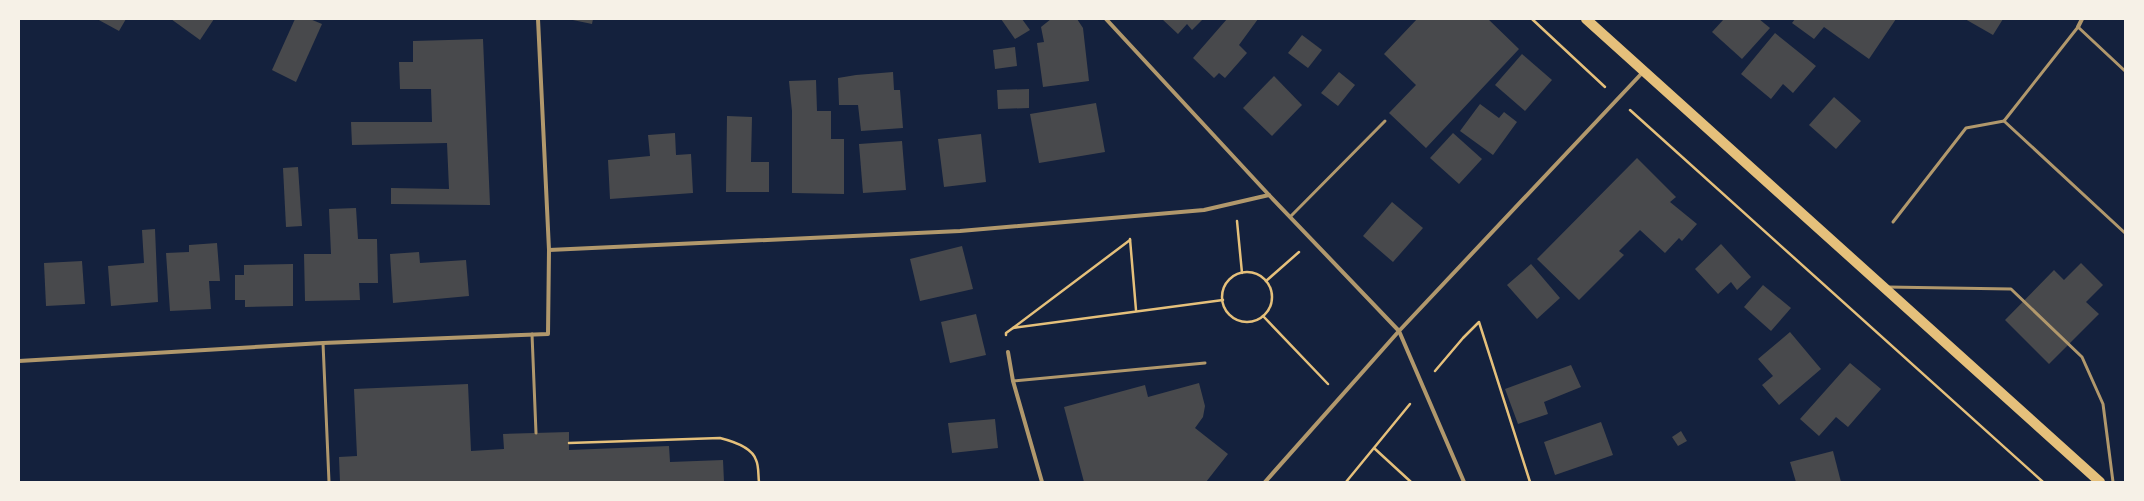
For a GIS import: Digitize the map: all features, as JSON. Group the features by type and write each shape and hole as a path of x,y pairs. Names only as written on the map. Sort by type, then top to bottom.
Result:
{"main road":[{"path":"1586,19 2100,482"}],"street":[{"path":"19,361 323,343 548,334 549,250 538,19"},
{"path":"1106,19 1269,195 1399,331 1464,482"},
{"path":"2078,27 2082,19"},
{"path":"1265,482 1399,331 1644,72"},
{"path":"549,250 960,231 1204,210 1269,195"},
{"path":"1008,352 1013,381 1042,482"}],"lane":[{"path":"1893,222 1966,128 2004,121 2078,27 2125,71"},
{"path":"1290,217 1385,121"},
{"path":"2004,121 2125,233"},
{"path":"1884,287 2011,289 2082,357 2103,404 2113,482"},
{"path":"532,334 536,433"},
{"path":"323,343 329,482"},
{"path":"1013,381 1205,363"}],"path":[{"path":"1532,19 1618,99 2043,482"},
{"path":"1235,202 1242,273"},
{"path":"1128,216 1136,310"},
{"path":"1008,352 1006,333 1130,240"},
{"path":"1266,281 1312,240"},
{"path":"1242,273 1255,274 1266,281 1272,295 1269,311 1264,316 1247,322 1230,316 1222,300 1223,291 1227,283 1234,276 1242,273"},
{"path":"1013,328 1136,310 1222,300"},
{"path":"1264,316 1341,397"},
{"path":"1479,322 1530,482"},
{"path":"569,443 720,438 734,442 747,449 756,459 759,482"},
{"path":"1374,448 1411,482"}],"building":[{"path":"97,19 126,19 119,31"},
{"path":"171,19 214,19 200,40"},
{"path":"295,19 310,19 322,24 296,82 272,70"},
{"path":"568,19 593,19 592,24"},
{"path":"1001,19 1022,19 1030,30 1015,39"},
{"path":"1051,19 1077,19 1083,28 1089,81 1043,87 1037,43 1044,42 1041,27"},
{"path":"1162,19 1203,19 1192,30 1187,24 1178,34"},
{"path":"1227,19 1258,19 1239,45 1247,53 1225,78 1219,73 1214,78 1193,58"},
{"path":"1417,19 1488,19 1519,49 1426,148 1389,113 1416,85 1384,54"},
{"path":"1724,19 1759,19 1770,28 1742,59 1712,32"},
{"path":"1795,19 1896,19 1869,59 1824,27 1814,39 1792,23"},
{"path":"1965,19 2003,19 1993,35"},
{"path":"1775,33 1816,66 1793,93 1783,84 1771,99 1741,74"},
{"path":"1302,35 1322,50 1308,68 1288,53"},
{"path":"483,39 490,205 391,204 391,188 449,189 447,143 352,145 351,122 432,122 431,89 400,89 399,62 413,62 413,41"},
{"path":"1015,47 1017,66 995,69 993,50"},
{"path":"1522,54 1552,80 1525,111 1495,85"},
{"path":"893,72 894,90 900,90 903,128 861,131 858,105 839,105 838,78"},
{"path":"1339,72 1355,85 1338,106 1321,93"},
{"path":"1274,76 1302,105 1272,136 1243,108"},
{"path":"816,80 817,111 831,111 831,139 844,139 844,194 792,193 792,111 789,81"},
{"path":"1029,89 1029,108 998,109 997,90"},
{"path":"1834,97 1861,121 1836,149 1809,125"},
{"path":"1096,103 1105,152 1039,163 1030,114"},
{"path":"1480,104 1499,118 1504,112 1517,122 1493,155 1460,131"},
{"path":"727,116 752,117 751,162 769,162 769,192 726,192"},
{"path":"675,133 676,155 691,154 693,193 610,199 608,160 650,156 648,135"},
{"path":"1453,133 1482,159 1459,184 1430,158"},
{"path":"981,134 986,182 944,187 938,139"},
{"path":"902,141 906,190 863,193 859,144"},
{"path":"1637,158 1676,197 1670,202 1697,224 1682,241 1679,238 1665,253 1640,230 1619,251 1624,255 1579,300 1537,259"},
{"path":"298,167 302,226 286,227 283,168"},
{"path":"1392,202 1423,228 1393,262 1363,236"},
{"path":"356,208 358,239 377,239 378,283 359,283 360,300 305,301 304,254 331,254 329,209"},
{"path":"155,229 158,302 111,306 108,266 144,263 142,230"},
{"path":"217,243 220,281 209,281 211,309 170,311 166,253 189,252 189,245"},
{"path":"1721,244 1751,277 1737,290 1731,282 1718,294 1695,269"},
{"path":"962,246 973,289 920,301 910,259"},
{"path":"419,252 420,263 466,260 469,296 393,303 390,254"},
{"path":"82,261 85,304 46,306 44,263"},
{"path":"2081,263 2103,285 2086,302 2099,314 2049,364 2005,320 2054,270 2064,280"},
{"path":"293,264 293,306 245,307 245,300 235,300 235,275 244,275 244,265"},
{"path":"1531,264 1560,298 1537,319 1507,285"},
{"path":"1763,285 1791,308 1771,331 1744,307"},
{"path":"976,314 986,355 950,363 941,322"},
{"path":"1790,332 1821,369 1779,405 1762,385 1773,376 1758,359"},
{"path":"1850,363 1881,389 1848,427 1836,417 1819,436 1800,419"},
{"path":"1571,365 1581,387 1544,402 1548,414 1518,424 1505,389"},
{"path":"1199,383 1205,406 1203,417 1195,428 1228,454 1206,482 1084,482 1064,407 1145,385 1148,397"},
{"path":"468,384 471,451 504,449 503,434 569,432 569,450 669,446 670,462 723,460 724,482 340,482 339,457 357,456 354,389"},
{"path":"995,419 998,448 952,453 948,423"},
{"path":"1601,422 1613,455 1555,475 1544,442"},
{"path":"1681,431 1687,441 1678,446 1672,437"},
{"path":"1833,451 1841,482 1796,482 1790,462"}]}
